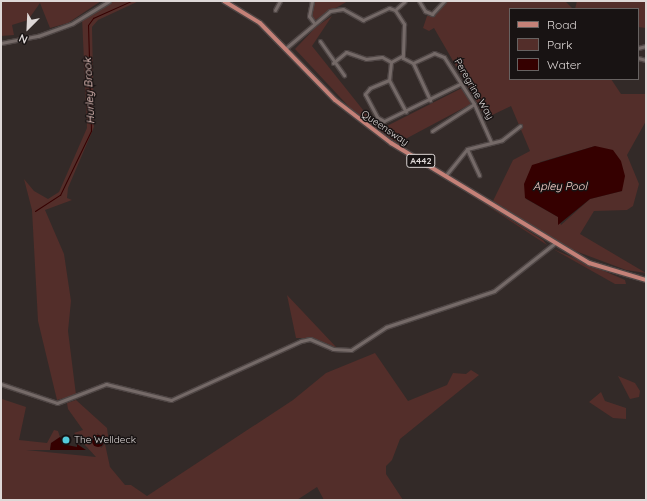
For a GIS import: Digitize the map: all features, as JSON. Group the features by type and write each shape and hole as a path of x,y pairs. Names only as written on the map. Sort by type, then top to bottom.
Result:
{"main road":[{"name":"Queensway","path":"224,1 260,23 355,117 555,243 596,266 646,280"}],"street":[{"path":"1,43 38,36 72,23 109,1"},
{"path":"275,10 280,1"},
{"path":"312,1 309,16 314,23"},
{"path":"395,10 405,1"},
{"path":"419,1 425,11 432,14 444,1"},
{"path":"286,48 314,23 339,9 361,20 388,8 395,10 404,24 402,56"},
{"path":"320,41 334,64 344,75"},
{"path":"334,64 346,52 366,59 382,57 391,62"},
{"name":"Peregrine Way","path":"413,63 434,54 442,54 462,83 474,104 491,142"},
{"path":"391,62 402,56"},
{"path":"402,56 413,63 430,100"},
{"path":"391,62 389,80 406,112"},
{"path":"389,80 368,89 366,99 381,120 391,121 462,83"},
{"path":"432,130 474,104"},
{"path":"446,175 467,149 502,140 520,126"},
{"path":"467,149 479,175"},
{"path":"1,384 57,403 106,384 171,400 301,341 310,339 333,349 351,350 386,327 494,290 555,243"}],"green space":[{"path":"1,1 101,1 68,23 50,28 40,3 28,20 12,25 14,35 1,36"},
{"path":"112,1 139,1 98,20 92,27 94,127 68,188 67,198 72,200 45,210 64,254 71,301 68,331 76,395 57,400 38,321 32,210 24,179 34,191 48,199 59,192 87,128 82,17"},
{"path":"315,1 348,1 315,20 311,15"},
{"path":"448,1 565,1 572,8 509,8 509,80 612,80 621,94 646,94 646,121 627,155 639,184 633,206 627,210 594,211 580,234 646,273 626,270 570,249 493,201 513,160 530,151 511,106 486,118 434,28 429,31 423,28 427,16 434,16","holes":["595,146 622,191 590,199 561,225 558,217 526,199 540,162"]},
{"path":"577,1 646,1 646,28 639,27 639,8 575,8"},
{"path":"332,16 312,46 379,130 462,88 471,104 398,143 367,122 352,110 295,49 316,27"},
{"path":"448,181 543,240 547,245 483,203"},
{"path":"553,249 625,280 626,284 615,284"},
{"path":"287,295 337,348 314,338 296,338"},
{"path":"375,353 408,401 447,385 453,373 466,374 471,370 479,375 400,439 392,460 386,466 386,474 403,500 324,500 317,487 297,500 1,500 2,399 26,407 19,440 47,443 54,430 58,431 60,437 51,443 50,450 26,450 96,457 74,433 83,430 68,409 67,403 76,400 107,428 109,443 97,433 101,448 105,444 110,467 125,485 131,485 147,496 293,400 326,373"},
{"path":"618,376 635,383 640,391 639,397 630,399"},
{"path":"601,392 605,401 626,408 626,419 613,418 589,402"}],"water":[{"name":"Apley Pool","path":"595,146 613,150 621,161 625,176 622,191 590,199 558,225 558,217 525,198 524,184 532,165"},
{"path":"96,435 100,435 104,441 100,447 96,447 92,443 92,439"},
{"path":"60,437 67,445 77,447 77,444 86,450 50,450 51,443"}],"waterway":[{"name":"Hurley Brook","path":"35,211 60,195 91,131 88,25 93,18 131,1"}],"place":[{"name":"The Welldeck","path":"66,440"}]}
